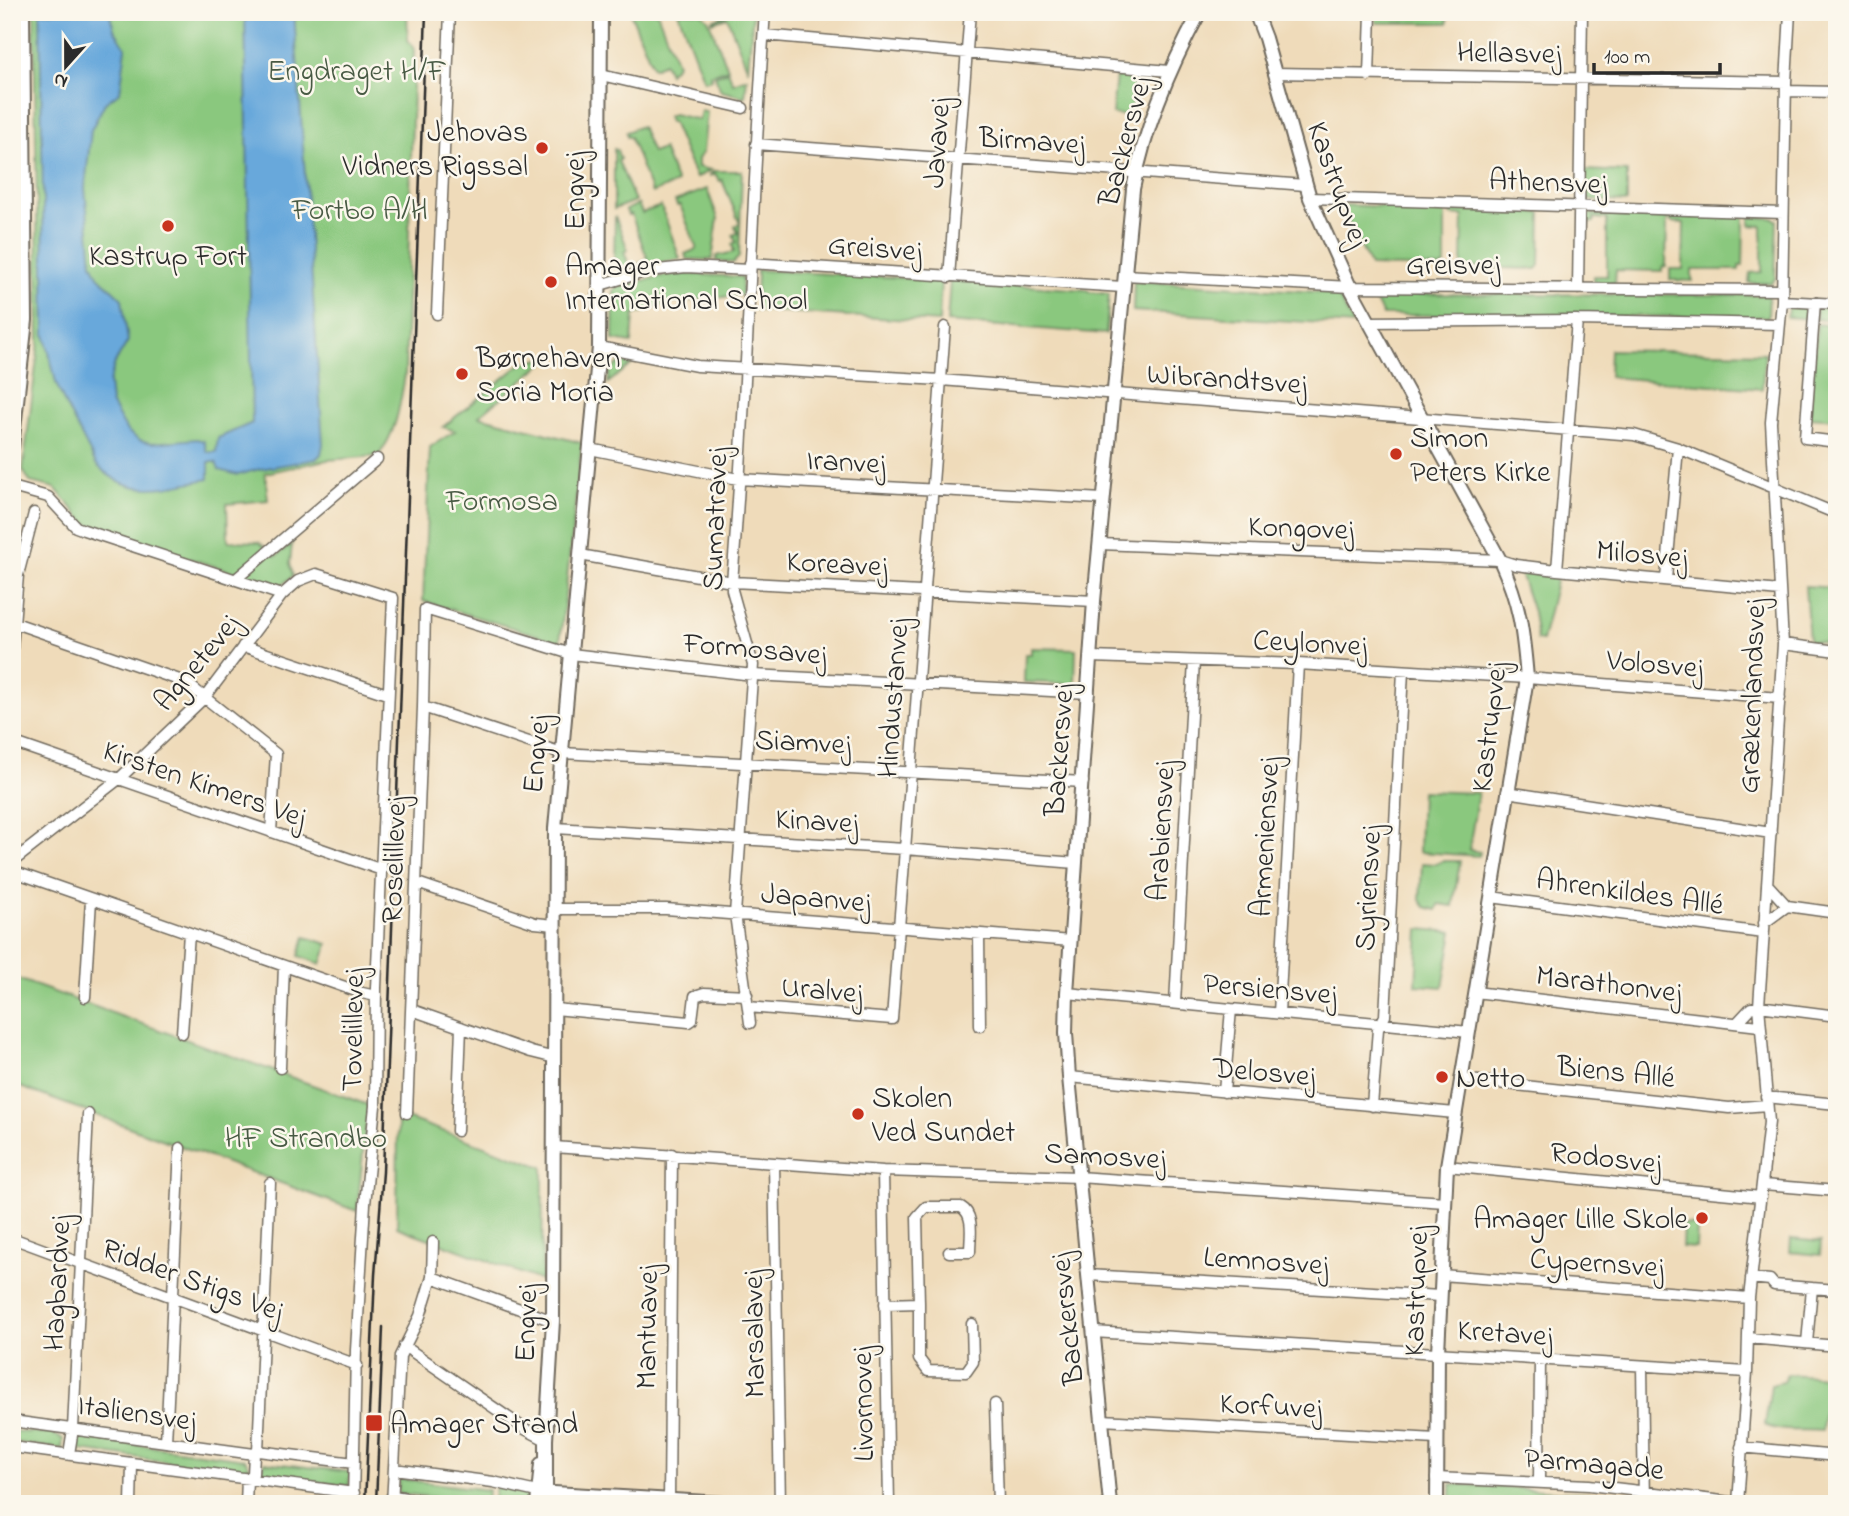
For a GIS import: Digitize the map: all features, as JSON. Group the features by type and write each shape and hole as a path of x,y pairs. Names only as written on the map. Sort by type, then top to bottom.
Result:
{"street":[{"path":"12,447 26,320 23,12"},
{"path":"437,314 450,12"},
{"name":"Engvej","path":"541,1498 553,1321 555,828 599,347 601,12"},
{"name":"Sumatravej","path":"750,1023 735,914 753,665 732,582 765,12"},
{"name":"Javavej","path":"949,277 970,12"},
{"name":"Backersvej","path":"1110,1504 1069,1077 1067,993 1094,601 1123,281 1136,172 1169,71 1200,12"},
{"name":"Kastrupvej","path":"1255,12 1265,38 1310,198 1350,287 1500,560 1513,590 1522,623 1527,678 1447,1166 1438,1352 1437,1504"},
{"path":"1369,76 1371,12"},
{"path":"1578,289 1581,12"},
{"name":"Grækenlandsvej","path":"1741,1503 1741,1447 1749,1298 1768,1144 1759,1006 1783,644 1771,422 1782,295 1790,12"},
{"path":"764,34 1169,71"},
{"name":"Hellasvej","path":"1274,73 1580,78 1786,86 1837,92"},
{"path":"601,75 743,108"},
{"name":"Birmavej","path":"756,144 1305,185"},
{"name":"Athensvej","path":"1310,198 1783,213"},
{"name":"Greisvej","path":"600,285 648,271 686,267 750,266 949,277 1782,295 1837,304"},
{"path":"1815,302 1805,438 1837,442"},
{"path":"1557,570 1577,320"},
{"name":"Greisvej","path":"1369,322 1577,320 1780,324"},
{"path":"941,380 945,327"},
{"name":"Wibrandtsvej","path":"599,347 697,366 941,380 1634,435 1678,448 1837,514"},
{"name":"Hindustanvej","path":"892,1019 941,380"},
{"path":"1666,579 1678,448"},
{"name":"Iranvej","path":"590,449 738,480 1103,499"},
{"path":"236,579 377,459"},
{"path":"12,487 48,497 76,527 282,595"},
{"path":"12,648 18,576 34,513"},
{"name":"Kongovej","path":"1100,544 1500,560"},
{"name":"Koreavej","path":"580,555 732,582 1094,601"},
{"name":"Milosvej","path":"1500,560 1516,565 1557,570 1780,591"},
{"name":"Tovelillevej","path":"282,595 298,582 316,575 393,598 376,996 375,1106 365,1204 354,1498"},
{"name":"Agnetevej","path":"12,862 120,778 206,696 282,595"},
{"name":"Formosavej","path":"425,609 571,653 753,675 1089,693"},
{"name":"Roselillevej","path":"407,1113 424,707 425,609"},
{"path":"13,622 185,682 206,696 275,754 271,832"},
{"path":"1783,644 1837,651"},
{"path":"243,646 387,694"},
{"name":"Ceylonvej","path":"1091,657 1298,664 1527,678"},
{"name":"Arabiensvej","path":"1175,1003 1194,661"},
{"name":"Armeniensvej","path":"1279,1013 1298,664"},
{"name":"Syriensvej","path":"1372,1106 1378,1029 1385,1016 1403,671"},
{"name":"Volosvej","path":"1527,678 1780,698"},
{"name":"Siamvej","path":"424,707 562,753 1083,782"},
{"name":"Kirsten Kimers Vej","path":"12,742 382,870"},
{"path":"1507,792 1771,833"},
{"name":"Kinavej","path":"555,828 905,849 1076,863"},
{"path":"12,871 376,996"},
{"path":"417,883 535,923 555,925"},
{"path":"1768,885 1787,906 1837,913"},
{"name":"Ahrenkildes Allé","path":"1491,897 1763,928"},
{"path":"85,996 91,900"},
{"path":"1763,928 1787,906"},
{"name":"Japanvej","path":"556,909 666,909 1071,941"},
{"path":"182,1033 189,933"},
{"path":"979,935 980,1026"},
{"path":"280,1068 284,966"},
{"name":"Marathonvej","path":"1475,992 1759,1026"},
{"path":"555,1009 689,1022 692,1020 695,996 704,993 747,995"},
{"name":"Persiensvej","path":"1067,993 1468,1032"},
{"path":"1737,1023 1751,1008 1759,1006 1837,1016"},
{"name":"Uralvej","path":"748,1007 892,1019"},
{"path":"1224,1092 1230,1009"},
{"path":"412,1010 555,1058"},
{"path":"457,1131 461,1027"},
{"name":"Delosvej","path":"1069,1077 1455,1113"},
{"name":"Biens Allé","path":"1460,1079 1729,1108 1767,1101 1837,1104"},
{"name":"Hagbardvej","path":"69,1454 74,1429 88,1114"},
{"name":"Samosvej","path":"554,1147 883,1171 1078,1177 1445,1202"},
{"path":"166,1443 180,1148"},
{"name":"Mantuavej","path":"669,1501 672,1154"},
{"name":"Marsalavej","path":"774,1163 780,1504"},
{"name":"Rodosvej","path":"1447,1166 1761,1198"},
{"name":"Livornovej","path":"883,1171 888,1504"},
{"path":"246,1504 247,1479 253,1474 256,1452 270,1183"},
{"path":"1763,1185 1837,1191"},
{"name":"Livornovej","path":"949,1252 970,1252 970,1216 965,1208 961,1207 926,1208 917,1217 919,1359 928,1371 966,1371 973,1362 972,1324"},
{"name":"Ridder Stigs Vej","path":"12,1238 357,1365"},
{"path":"433,1242 432,1278 421,1315 400,1356 392,1501 437,1504"},
{"name":"Lemnosvej","path":"1088,1275 1440,1296"},
{"name":"Cypernsvej","path":"1441,1275 1749,1298"},
{"path":"432,1278 553,1321"},
{"path":"1751,1278 1770,1280 1774,1285 1837,1290"},
{"path":"1807,1343 1812,1288"},
{"name":"Livornovej","path":"885,1304 919,1303"},
{"name":"Kretavej","path":"1093,1332 1746,1372"},
{"path":"1748,1338 1837,1346"},
{"path":"404,1346 525,1429 546,1440"},
{"path":"1539,1359 1539,1481"},
{"path":"1642,1366 1644,1504"},
{"path":"995,1404 998,1504"},
{"name":"Korfuvej","path":"1102,1420 1436,1439"},
{"name":"Italiensvej","path":"12,1421 166,1443 354,1463"},
{"name":"Italiensvej","path":"12,1447 247,1479 354,1498"},
{"path":"1741,1447 1837,1456"},
{"path":"131,1504 132,1464"},
{"path":"394,1469 493,1482 541,1498 741,1504"},
{"name":"Parmagade","path":"1436,1478 1539,1481 1741,1503"}],"green space":[{"path":"34,12 407,12 408,40 414,49 405,375 399,407 390,437 378,456 327,460 265,473 268,500 227,504 228,541 259,542 276,556 292,544 290,563 293,576 280,586 122,538 114,532 85,523 55,488 30,482 23,470 39,342"},
{"path":"630,12 657,12 677,64 669,73 664,63 653,68"},
{"path":"678,12 700,12 708,19 728,69 711,75 712,79 704,81"},
{"path":"732,12 753,12 748,70 727,17 712,22"},
{"path":"1376,12 1448,12 1448,23 1376,23"},
{"path":"728,71 733,83 747,78 745,97 721,91 715,76"},
{"path":"1116,76 1134,78 1131,116 1112,114"},
{"path":"701,111 707,112 703,152 698,159 698,167 711,170 696,178 672,122 669,122 667,117 673,114 699,120"},
{"path":"641,126 652,153 663,149 677,183 652,193 626,132"},
{"path":"614,149 617,150 620,159 618,161 635,201 614,209"},
{"path":"1584,170 1627,172 1627,202 1587,200 1584,197"},
{"path":"714,171 742,171 739,257 733,263 716,261 717,256 734,252 732,244 736,242 733,235 738,233 735,226 740,224 722,180 715,174 709,176"},
{"path":"707,189 718,218 712,260 687,259 685,254 697,249 680,205 677,206 675,201"},
{"path":"638,204 642,213 661,206 680,259 638,267 636,265 648,260 631,214 628,215 626,210"},
{"path":"1341,205 1445,209 1445,266 1370,266"},
{"path":"1450,210 1541,213 1540,265 1537,269 1462,267 1463,216 1450,215"},
{"path":"1584,214 1667,217 1666,266 1662,267 1662,271 1616,270 1615,283 1593,282 1593,276 1607,276 1607,219 1594,218 1594,222 1584,224"},
{"path":"1670,215 1744,217 1743,266 1739,266 1739,270 1692,270 1692,281 1670,280 1670,269 1683,269 1684,223 1671,222"},
{"path":"615,216 628,250 624,252 631,269 624,271 614,264"},
{"path":"1750,217 1777,220 1775,279 1771,283 1749,283 1750,273 1762,272 1762,226 1750,225"},
{"path":"757,270 941,280 939,322 756,310"},
{"path":"687,274 742,277 742,295 668,303 634,315 632,343 613,340 614,290 617,287 662,276"},
{"path":"950,281 1088,290 1109,294 1106,334 947,322"},
{"path":"1134,281 1337,293 1353,325 1133,311"},
{"path":"1372,294 1769,295 1768,317 1383,315"},
{"path":"1811,307 1811,319 1787,317 1788,308"},
{"path":"1817,307 1837,308 1837,321 1816,319"},
{"path":"1817,324 1837,326 1837,419 1809,417"},
{"path":"1610,350 1765,353 1762,389 1609,377"},
{"name":"Formosa","path":"558,351 479,416 582,443 560,642 423,601 430,447 455,431 443,427 521,364"},
{"path":"621,362 632,363 608,383 610,370"},
{"path":"1523,572 1557,577 1542,641 1537,640 1533,612 1521,576"},
{"path":"1805,586 1837,588 1837,644 1809,641"},
{"path":"1031,648 1076,649 1075,684 1024,682 1025,654 1031,654"},
{"path":"1421,791 1478,793 1469,850 1480,852 1479,856 1419,852"},
{"path":"1442,861 1460,861 1453,906 1439,904 1437,910 1425,907 1420,900 1422,863 1436,864"},
{"path":"1419,929 1453,932 1443,987 1416,985"},
{"path":"305,937 328,944 321,964 299,956"},
{"name":"HF Strandbo","path":"12,977 368,1105 357,1211 12,1084"},
{"name":"HF Strandbo","path":"398,1115 543,1167 542,1281 397,1227"},
{"path":"1683,1224 1697,1225 1696,1248 1682,1247"},
{"path":"1791,1239 1821,1242 1820,1255 1790,1252"},
{"path":"1787,1374 1827,1377 1822,1431 1785,1430 1765,1425 1771,1385 1783,1382"},
{"path":"12,1431 44,1434 49,1432 63,1439 62,1449 12,1442"},
{"path":"79,1437 245,1459 250,1468 248,1472 243,1472 73,1449 74,1440"},
{"path":"264,1462 350,1472 349,1486 262,1475"},
{"path":"399,1479 488,1490 487,1504 398,1493"},
{"path":"1451,1484 1637,1496 1637,1504 1451,1504"},
{"path":"498,1486 529,1495 529,1504 493,1504"}],"water":[{"path":"40,12 109,12 114,29 126,48 120,92 105,103 91,130 85,188 92,263 98,276 122,299 128,341 115,363 109,382 111,403 127,431 139,440 152,443 197,439 204,441 207,452 216,452 218,438 252,423 245,12 294,12 323,444 321,454 316,459 238,475 219,470 216,462 209,462 209,479 150,488 122,483 96,464 56,383 45,335"}],"railway":[{"path":"365,1504 375,1275 383,1172 426,12"},
{"path":"376,1504 383,1327"}],"place":[{"name":"Jehovas Vidners Rigssal","path":"542,148"},
{"name":"Kastrup Fort","path":"168,226"},
{"name":"Amager International School","path":"551,282"},
{"name":"Børnehaven Soria Moria","path":"462,374"},
{"name":"Simon Peters Kirke","path":"1396,454"},
{"name":"Netto","path":"1442,1077"},
{"name":"Skolen Ved Sundet","path":"858,1114"},
{"name":"Amager Lille Skole","path":"1702,1218"},
{"name":"Amager Strand","path":"374,1423"}],"park label":[{"name":"Engdraget H/F","path":"357,70"},
{"name":"Fortbo A/H","path":"360,209"}]}
